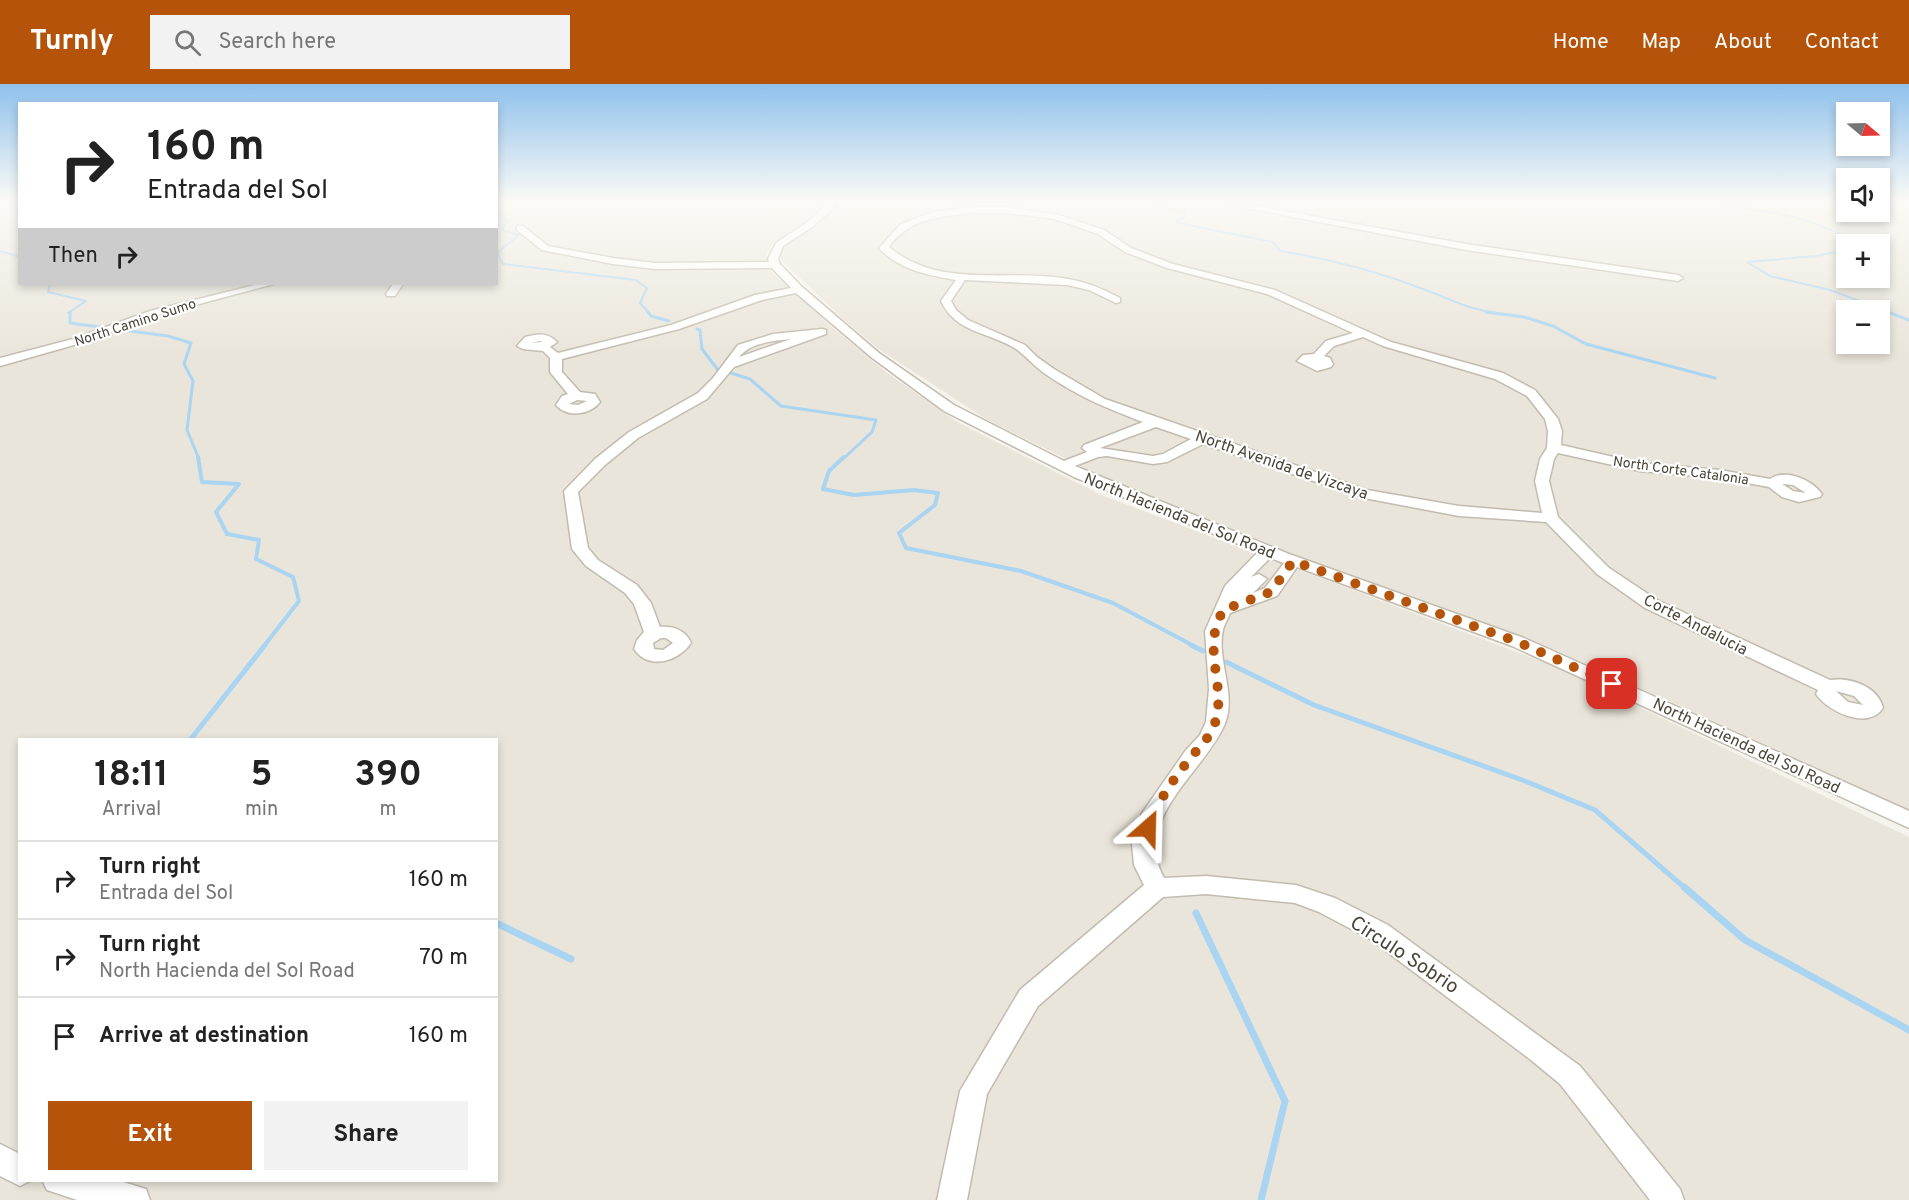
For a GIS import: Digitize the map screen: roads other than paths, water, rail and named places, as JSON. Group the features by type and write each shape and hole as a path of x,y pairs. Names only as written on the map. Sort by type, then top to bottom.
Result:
{"street":[{"path":"566,252 655,266 775,265 773,259 775,252"},
{"path":"890,252 912,267 962,278 1074,282 1101,290 1123,303"},
{"path":"1133,252 1170,266 1291,299 1362,334 1423,356 1499,376 1531,393 1551,419 1555,431 1554,448 1547,459 1542,481 1551,518"},
{"path":"1501,252 1678,278"},
{"name":"North Hacienda del Sol Road","path":"775,265 797,287 891,367 949,408 1058,464 1170,513 1281,556 1518,642 1909,820"},
{"name":"North Avenida de Vizcaya","path":"962,278 946,301 951,312 964,322 1021,347 1045,369 1100,402 1364,494 1459,510 1551,518"},
{"name":"North Camino Sumo","path":"0,362 77,341 154,313 265,285"},
{"path":"391,294 397,285"},
{"path":"556,357 675,327 759,297 797,287"},
{"path":"654,634 642,603 631,589 592,563 580,549 571,491 590,470 618,447 657,420 693,403 715,385 730,364 734,354 744,346 843,327"},
{"path":"1317,358 1322,348 1362,334"},
{"path":"545,346 556,357 556,372 576,396"},
{"path":"1058,464 1158,421"},
{"path":"1058,464 1107,452 1149,465 1161,465 1167,458 1203,438"},
{"name":"North Corte Catalonia","path":"1554,448 1640,467 1720,474 1774,484"},
{"name":"Corte Andalucia","path":"1551,518 1604,570 1651,604 1828,687"},
{"path":"1223,610 1263,576 1281,556"},
{"path":"1223,610 1271,592 1281,556"},
{"path":"952,1200 974,1091 1029,998 1157,888 1144,865 1143,844 1154,813 1193,755 1208,739 1216,722 1219,689 1214,650 1215,630 1233,586 1281,556"},
{"name":"Circulo Sobrio","path":"1157,888 1240,887 1296,894 1327,905 1379,932 1514,1030 1569,1076 1594,1103 1669,1200"},
{"path":"0,1159 18,1170"},
{"path":"65,1182 135,1200"}],"waterway":[{"path":"4,252 18,256"},
{"path":"1285,252 1370,271 1467,306 1497,313"},
{"path":"1836,252 1747,262 1770,276 1830,290 1892,313"},
{"path":"498,255 503,264 636,280 647,288 640,303 649,313"},
{"path":"50,285 48,292 86,301 68,313"},
{"path":"70,312 70,323 168,336 191,343 184,364 193,381 187,430 199,459"},
{"path":"648,312 651,316 669,321"},
{"path":"1486,312 1524,317 1553,326 1586,344 1715,378"},
{"path":"1890,313 1909,320"},
{"path":"697,329 700,330 702,349 718,370"},
{"path":"731,373 750,379 781,406 876,420 872,432 843,459"},
{"path":"198,457 202,482 239,484 216,512 227,534 259,540 256,559 293,577 299,601 264,646"},
{"path":"844,457 829,471 823,489 854,495 914,490 938,493 935,505 899,533 906,548 1021,571 1113,603 1194,646"},
{"path":"192,738 265,645"},
{"path":"1191,645 1203,651"},
{"path":"1226,662 1314,705 1525,781 1595,810 1685,888"},
{"path":"1684,887 1745,940 1909,1030"},
{"path":"1196,913 1285,1101 1261,1200"},
{"path":"498,924 571,959"}]}
